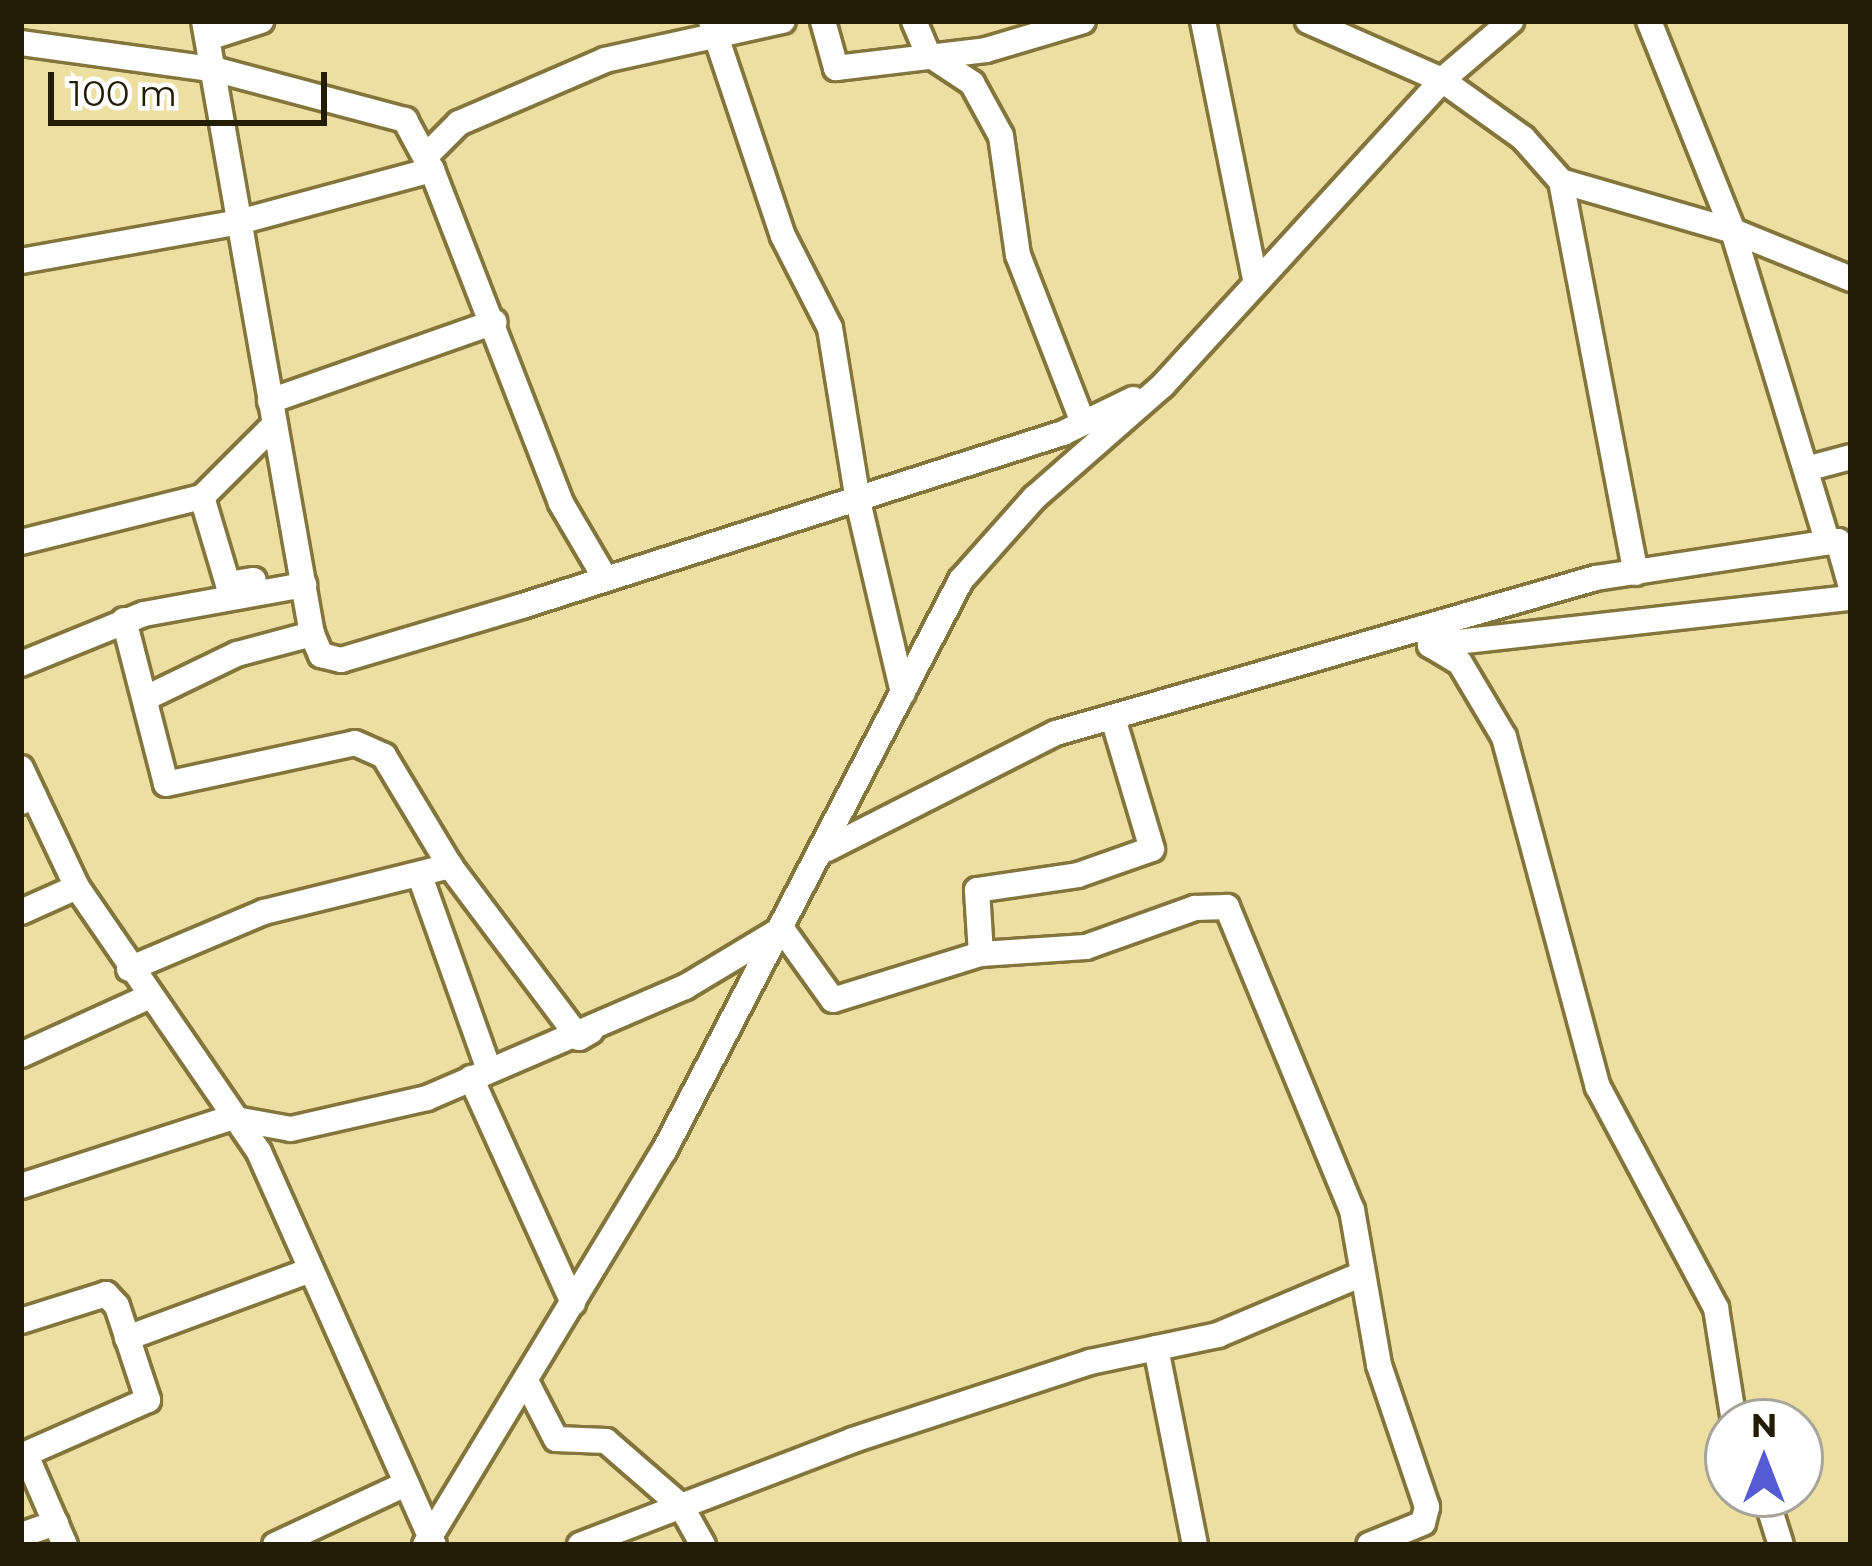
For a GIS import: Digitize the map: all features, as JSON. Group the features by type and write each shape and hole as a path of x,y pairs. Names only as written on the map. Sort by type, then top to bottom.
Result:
{"street":[{"path":"261,21 206,29 217,70 312,634 321,655 341,660 858,501 1083,423 1162,385"},
{"path":"21,43 217,70 404,120 459,123 605,60 712,28 783,21"},
{"path":"823,21 836,68 986,50 1082,21"},
{"path":"914,21 928,54 972,83 1001,136 1018,255 1083,423"},
{"path":"1203,21 1256,278"},
{"path":"1308,21 1442,80 1523,139 1561,181 1636,573"},
{"path":"430,1543 573,1303 988,546 1162,385 1256,278 1360,177 1442,80 1511,21"},
{"path":"1648,21 1733,231 1828,541"},
{"path":"712,28 783,236 830,328 858,501 903,694"},
{"path":"404,120 429,163 494,322 560,503 605,578"},
{"path":"21,261 239,222 429,163 459,123"},
{"path":"1561,181 1733,231 1851,279"},
{"path":"21,542 202,497 272,413 494,322"},
{"path":"1806,469 1851,457"},
{"path":"202,497 228,584 303,576"},
{"path":"824,851 1056,733 1380,637 1636,573 1828,541 1843,545 1851,586"},
{"path":"21,664 124,620 303,576"},
{"path":"1380,637 1430,645 1851,598"},
{"path":"124,620 150,696 166,784 355,743 384,756 450,866 579,1038"},
{"path":"150,696 237,654 312,634"},
{"path":"1430,645 1460,663 1504,736 1598,1087 1716,1308 1730,1398"},
{"path":"980,954 977,890 1078,875 1152,849 1112,718"},
{"path":"21,768 28,799 77,887 230,1118 259,1152 430,1543"},
{"path":"129,969 264,912 450,866"},
{"path":"420,876 480,1074 573,1303"},
{"path":"21,912 77,887"},
{"path":"782,929 833,1000 980,954 1086,947 1195,908 1227,908 1352,1210 1378,1365 1427,1507 1423,1523 1369,1545"},
{"path":"21,1186 230,1118 291,1129 338,1122 579,1038 782,929"},
{"path":"21,1055 148,997"},
{"path":"127,1338 311,1270"},
{"path":"580,1545 853,1440 1156,1348 1218,1335 1360,1275"},
{"path":"21,1321 106,1294 148,1400 24,1455 61,1534 21,1535"},
{"path":"1156,1348 1195,1545"},
{"path":"526,1381 556,1439 606,1442 681,1506 703,1545"},
{"path":"275,1545 406,1484"}]}
